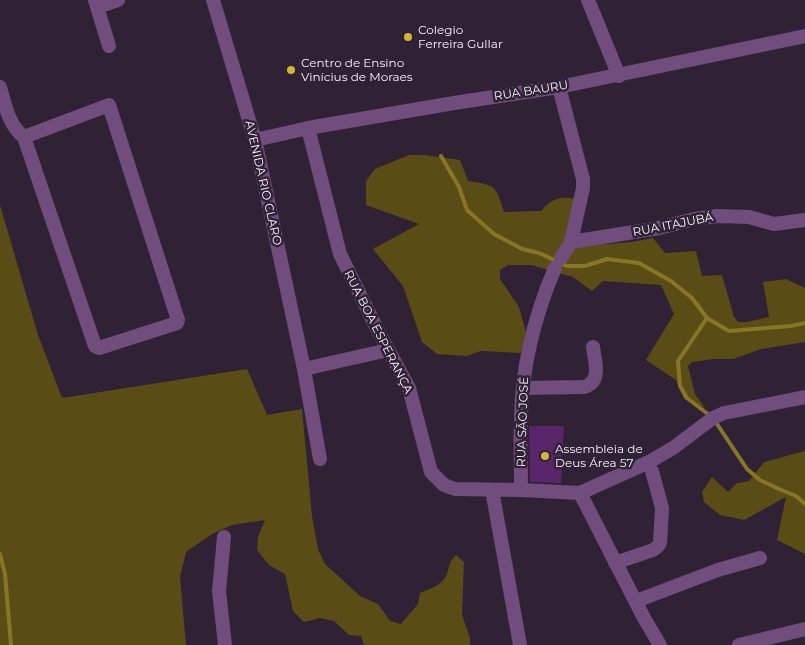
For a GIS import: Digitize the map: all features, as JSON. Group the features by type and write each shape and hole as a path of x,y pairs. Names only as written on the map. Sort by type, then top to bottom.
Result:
{"street":[{"path":"109,46 96,4 118,0"},
{"name":"AVENIDA RIO CLARO","path":"213,0 255,140 304,368 320,459"},
{"path":"588,0 619,76"},
{"name":"RUA BAURU","path":"255,140 308,128 619,76 805,36"},
{"name":"RUA SÃO JOSÉ","path":"521,490 523,388 534,324 558,263 571,242 583,188 583,179 559,87"},
{"path":"0,90 13,124 24,137 96,347 98,348 177,322 178,320 109,105 24,137"},
{"name":"RUA BOA ESPERANÇA","path":"308,128 340,254 409,388 431,472 436,479 444,485 455,489 521,490 580,494"},
{"name":"RUA ITAJUBÁ","path":"571,242 717,216 749,217 774,224 805,220"},
{"path":"523,388 589,386 594,381 596,375 593,347"},
{"path":"304,368 388,350"},
{"path":"660,645 580,494 673,448 698,428 718,416 805,396"},
{"path":"615,563 653,550 660,543 662,508 652,471"},
{"path":"492,490 520,645"},
{"path":"224,537 219,591 225,645"},
{"path":"636,601 718,570 760,558"},
{"path":"739,645 782,640 805,629"}],"shaded area":[{"path":"409,155 460,160 468,181 494,188 504,212 541,211 556,199 574,199 566,237 579,246 632,242 653,238 665,253 696,251 702,276 722,275 734,317 738,322 769,317 763,282 786,279 805,288 805,342 761,349 733,359 692,362 688,366 695,394 705,408 684,399 676,380 646,360 674,314 661,285 603,281 592,291 573,277 531,265 508,265 500,270 500,279 519,307 526,332 521,353 481,351 467,356 437,354 422,342 403,286 373,249 419,224 366,205 366,181 375,169"},
{"path":"0,205 38,335 62,398 247,369 267,415 302,409 312,516 318,549 325,564 360,596 378,604 390,621 401,624 418,604 420,593 434,587 444,579 456,555 464,562 462,615 470,638 470,645 364,645 361,636 349,635 334,621 320,618 304,622 293,611 285,574 269,565 257,550 258,537 265,520 232,525 212,534 186,552 180,577 186,645 0,645"},
{"path":"805,451 805,554 777,540 786,497 744,520 720,515 704,502 702,492 712,477 728,492 737,483 749,481 764,462"}],"building":[{"name":"Assembleia de Deus Área 57","path":"529,426 564,426 561,483 530,482"}],"waterway":[{"path":"441,156 459,187 467,210 494,234 522,249 539,253 567,266 585,266 607,259 639,263 671,281 692,298 707,318 729,331 791,326 805,323"},
{"path":"707,318 678,361 680,386 687,398 713,418 747,469 760,480 796,496 805,504"},
{"path":"0,554 5,574 11,645"}],"place":[{"name":"Colegio Ferreira Gullar","path":"408,37"},
{"name":"Centro de Ensino Vinícius de Moraes","path":"291,70"},
{"name":"Assembleia de Deus Área 57","path":"545,456"}]}
